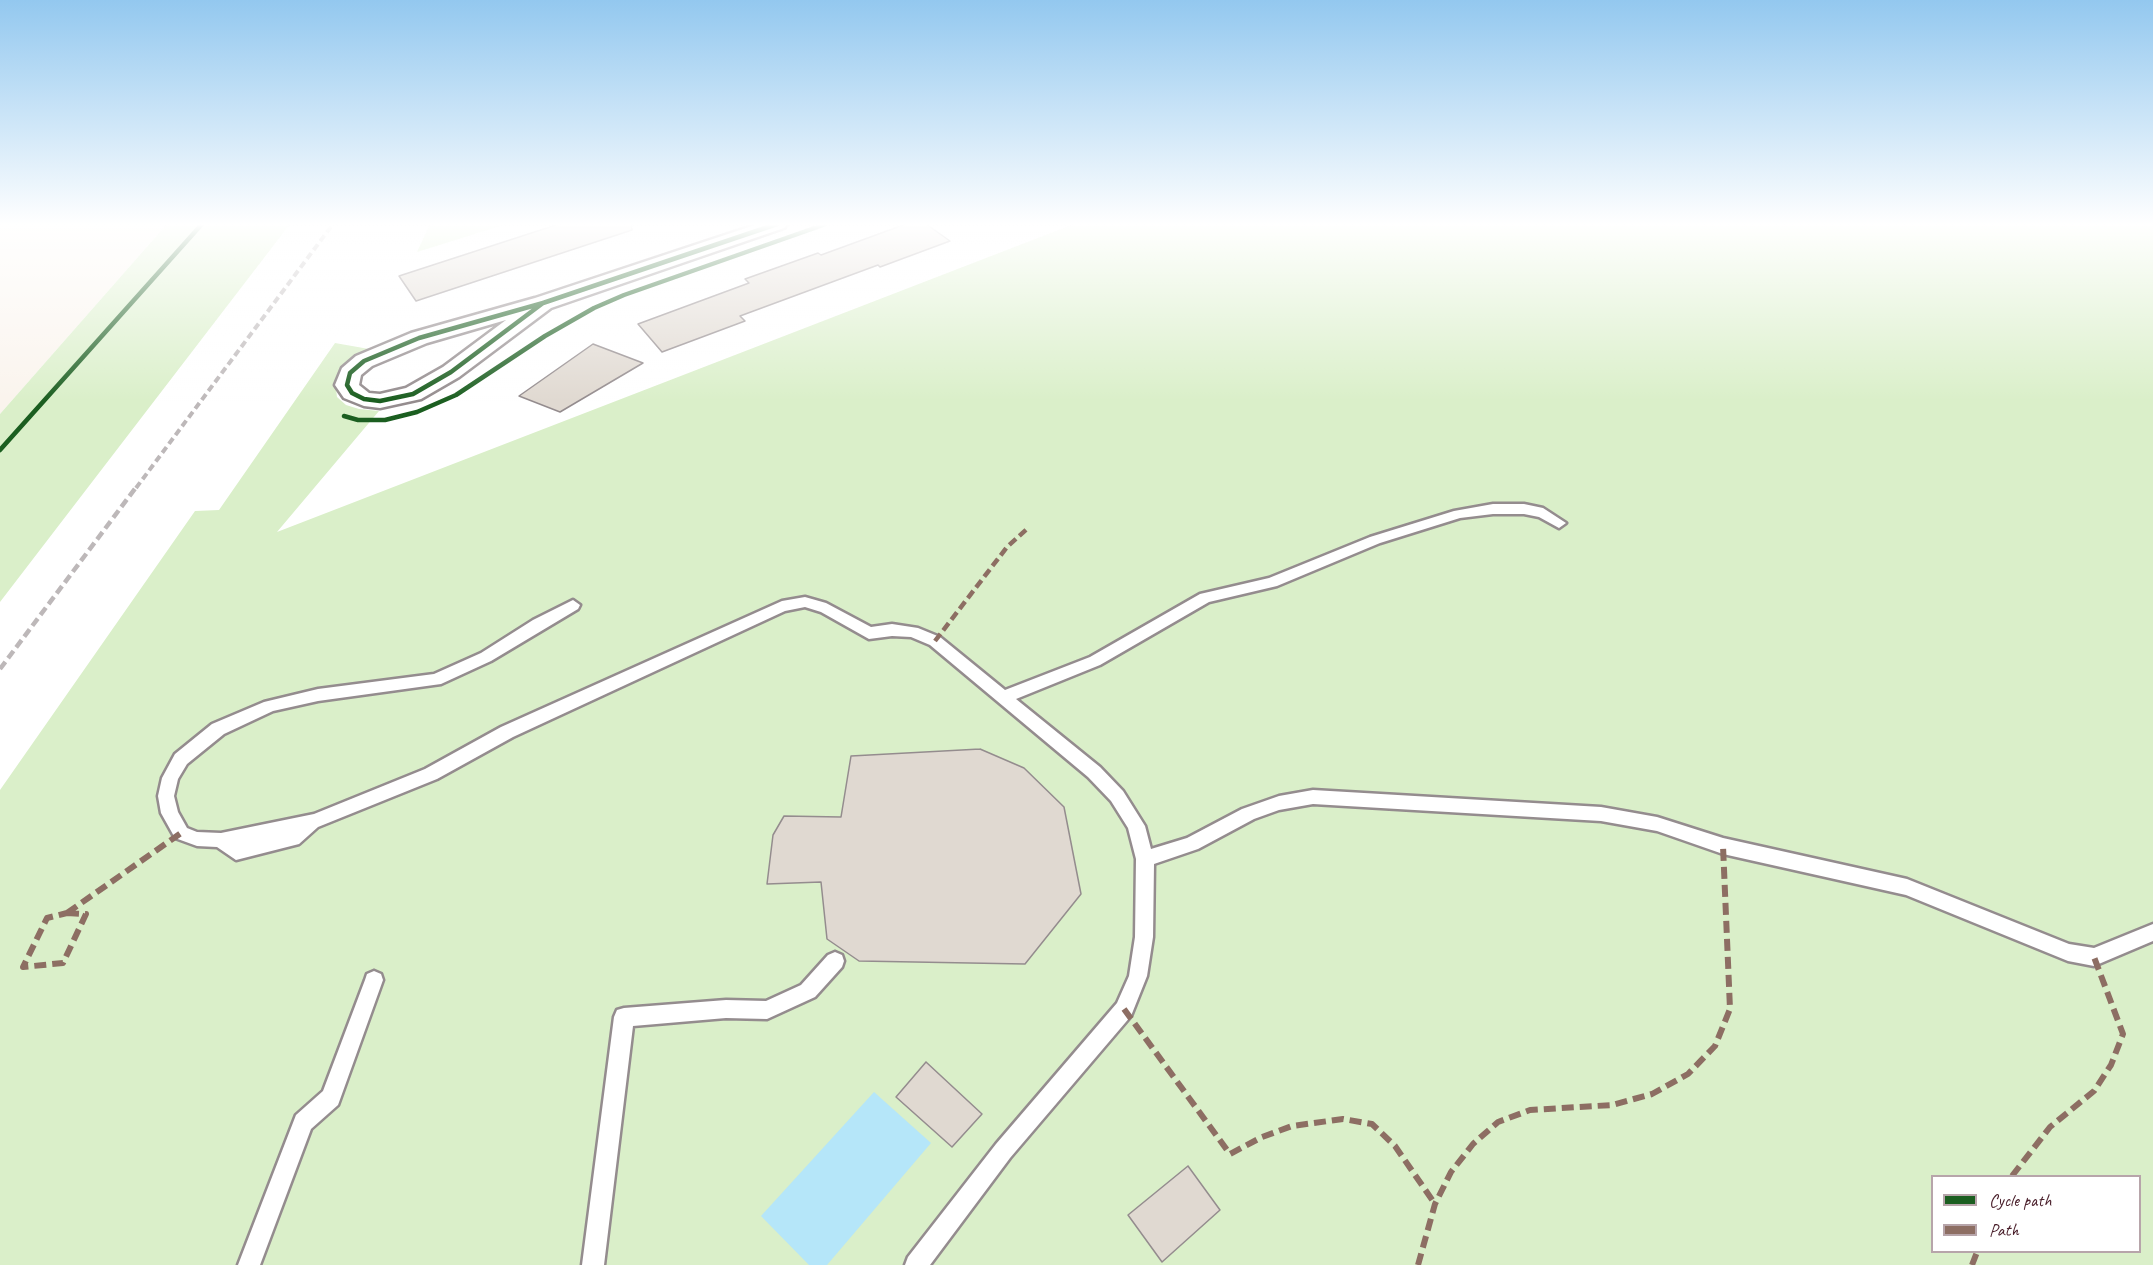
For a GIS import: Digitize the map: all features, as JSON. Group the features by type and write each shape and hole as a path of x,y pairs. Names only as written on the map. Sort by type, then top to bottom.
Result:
{"street":[{"path":"543,303 452,372 413,394 380,401 364,399 352,393 347,385 350,373 364,361 378,354 419,338 543,303 602,283"}],"lane":[{"path":"1004,697 1095,660 1205,598 1272,582 1375,540 1460,514 1493,509 1524,508 1543,513 1559,523"},
{"path":"573,605 486,657 436,680 318,695 270,706 218,729 181,759 170,778 166,796 170,813 181,832 197,839 221,840 236,852 293,839 316,821 431,774 507,732 782,606 805,602 826,608 870,633 892,630 913,632 935,641 1094,772 1117,796 1136,826 1145,859 1144,937 1138,976 1124,1009 1003,1151 916,1265"},
{"path":"1145,859 1192,844 1248,814 1279,803 1313,797 1601,814 1657,824 1723,846 1907,887 2068,952 2094,957 2153,932"},
{"path":"594,1265 624,1017 726,1008 767,1010 808,991 835,961"},
{"path":"249,1265 303,1122 331,1098 374,980"}],"shaded area":[{"path":"0,283 115,283 0,414"}],"green space":[{"path":"115,283 245,283 0,602 0,414"},
{"path":"921,283 2153,283 2153,1265 0,1265 0,790 195,511 219,510 335,343 369,349 357,354 339,371 335,381 337,397 346,405 379,411 277,532"}],"water":[{"path":"874,1092 931,1143 827,1265 809,1265 761,1216"}],"building":[{"path":"404,283 471,283 416,301"},
{"path":"749,283 829,283 740,316 745,321 662,352 638,324"},
{"path":"593,344 643,363 560,412 519,396"},
{"path":"980,749 1024,768 1064,807 1081,894 1025,964 859,961 827,939 821,882 767,884 773,835 784,816 841,817 851,756"},
{"path":"926,1062 982,1114 952,1147 896,1097"},
{"path":"1188,1166 1220,1210 1162,1262 1128,1215"}],"railway":[{"path":"136,488 289,283"},
{"path":"0,669 137,486"}],"marked path":[{"path":"935,641 1007,547 1028,528"},
{"path":"67,913 181,833"},
{"path":"1418,1265 1435,1204 1451,1172 1473,1144 1498,1122 1530,1110 1612,1105 1652,1094 1688,1074 1715,1046 1730,1009 1723,846"},
{"path":"67,913 86,914 63,963 23,967 47,918 67,913"},
{"path":"2013,1175 2050,1127 2094,1091 2111,1065 2123,1034 2094,957"},
{"path":"1124,1009 1230,1154 1262,1137 1292,1126 1343,1119 1372,1124 1395,1146 1435,1204"},
{"path":"1972,1265 1977,1253"}],"cycle path":[{"path":"0,450 149,283"},
{"path":"543,303 602,283"},
{"path":"344,416 358,420 385,420 417,412 456,395 545,336 594,308 658,283"},
{"path":"543,303 451,372 413,394 380,401 364,399 352,393 347,385 350,373 364,361 419,338 543,303"}]}
